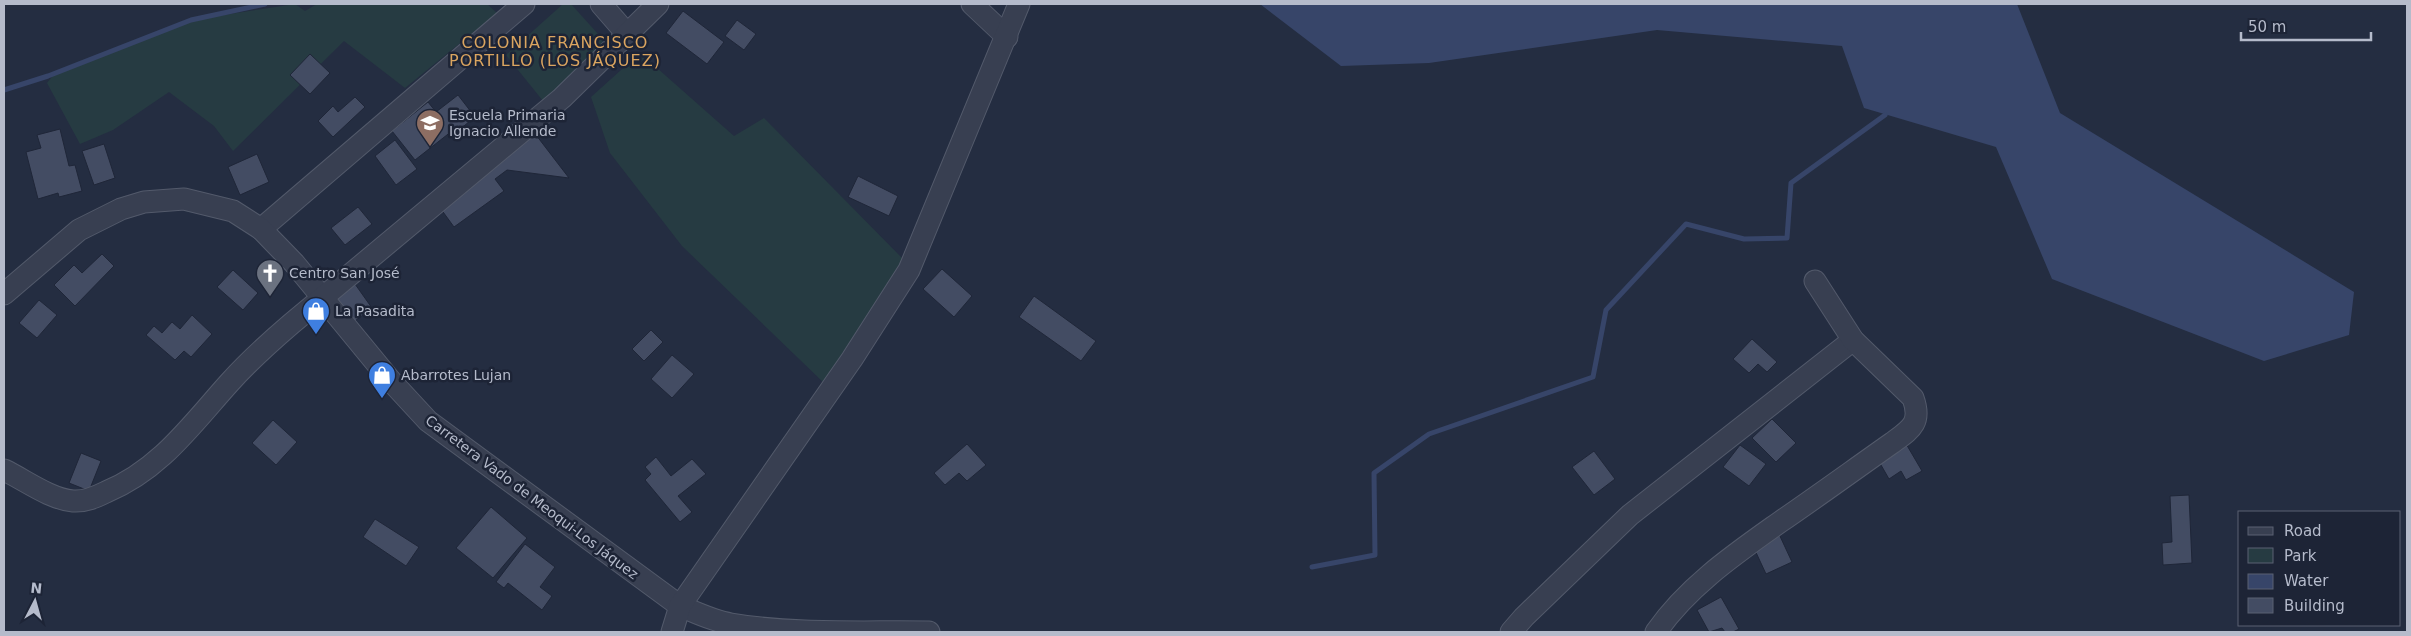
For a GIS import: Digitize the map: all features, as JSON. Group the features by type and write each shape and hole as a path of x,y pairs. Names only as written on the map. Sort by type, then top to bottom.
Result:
{"street":[{"path":"261,229 524,4"},
{"path":"601,4 627,34"},
{"path":"4,470 61,498 73,501 93,498 125,484 156,463 254,357 562,98 658,4"},
{"path":"972,4 1007,37"},
{"path":"672,632 680,606 852,359 909,270 926,233 963,136 1007,37 1019,4"},
{"name":"Carretera Vado de Meoqui-Los Jáquez","path":"4,294 79,230 121,209 144,202 184,199 208,203 233,211 261,229 294,263 391,381 428,421 680,606 705,616 744,626 805,630 929,632"},
{"path":"1656,632 1696,585 1741,550 1910,430 1916,419 1917,410 1912,398 1854,340 1814,281"},
{"path":"1511,632 1524,617 1630,515 1854,340"}],"green space":[{"path":"295,4 305,11 317,4 487,4 497,13 405,88 344,41 233,151 214,126 169,92 113,130 80,144 47,83 55,73 191,20"},
{"path":"563,4 571,4 608,45 543,101 506,55"},
{"path":"640,53 734,136 764,118 904,260 824,383 682,246 610,153 591,97"}],"water":[{"path":"1260,4 2017,4 2060,113 2354,292 2349,335 2264,361 2052,279 1996,147 1864,108 1842,46 1657,30 1429,63 1341,66"}],"building":[{"path":"683,11 724,42 707,64 666,33"},
{"path":"737,20 756,34 744,50 725,36"},
{"path":"310,54 330,73 310,94 290,75"},
{"path":"458,95 475,117 454,134 452,131 415,160 392,131 428,102 436,112"},
{"path":"355,97 365,107 333,137 318,121 333,106 338,112"},
{"path":"60,129 69,166 75,165 82,191 59,197 58,193 38,199 26,152 41,148 37,135"},
{"path":"533,131 569,178 507,170 495,179 504,191 454,227 438,205"},
{"path":"395,140 417,169 396,185 375,156"},
{"path":"104,144 115,178 94,185 82,151"},
{"path":"257,154 269,182 240,195 228,167"},
{"path":"858,176 898,196 889,216 848,197"},
{"path":"358,207 372,224 345,245 331,228"},
{"path":"102,254 114,266 75,306 54,285 74,265 82,273"},
{"path":"942,269 972,296 954,317 923,289"},
{"path":"233,270 258,293 243,310 217,287"},
{"path":"355,284 372,308 351,324 334,299"},
{"path":"1034,296 1096,341 1081,361 1019,317"},
{"path":"39,300 57,315 37,338 19,323"},
{"path":"192,315 212,334 191,357 184,351 175,360 146,335 154,326 162,333 172,322 180,329"},
{"path":"651,330 663,342 644,361 632,349"},
{"path":"1752,339 1777,362 1767,372 1758,364 1749,373 1733,359"},
{"path":"672,355 694,374 672,398 651,379"},
{"path":"1772,419 1796,443 1776,462 1752,438"},
{"path":"273,420 297,442 276,465 252,443"},
{"path":"1905,442 1922,471 1906,480 1901,471 1889,479 1877,458"},
{"path":"967,444 986,465 967,481 959,473 945,485 934,473"},
{"path":"1740,445 1766,464 1749,486 1723,467"},
{"path":"1594,451 1615,479 1594,495 1572,467"},
{"path":"81,453 101,461 89,491 69,483"},
{"path":"656,457 671,476 692,459 706,474 678,496 692,512 680,522 645,480 651,474 645,467"},
{"path":"2189,495 2192,563 2163,565 2162,543 2172,542 2170,496"},
{"path":"491,507 527,538 493,578 456,548"},
{"path":"375,519 419,547 406,566 363,537"},
{"path":"1779,534 1792,562 1766,574 1753,546"},
{"path":"525,544 555,567 540,587 552,596 542,610 508,583 504,588 496,582"},
{"path":"1721,597 1739,629 1733,632 1725,632 1722,628 1709,632 1697,610"}],"waterway":[{"path":"4,90 48,76 191,20 265,4"},
{"path":"1312,567 1375,555 1374,473 1429,434 1593,377 1606,310 1686,224 1744,239 1787,238 1791,183 1885,115"}],"place":[{"name":"Escuela Primaria Ignacio Allende","path":"430,147"},
{"name":"Centro San José","path":"270,297"},
{"name":"La Pasadita","path":"316,335"},
{"name":"Abarrotes Lujan","path":"382,399"}],"district":[{"name":"COLONIA FRANCISCO PORTILLO (LOS JÁQUEZ)","path":"555,51"}]}
